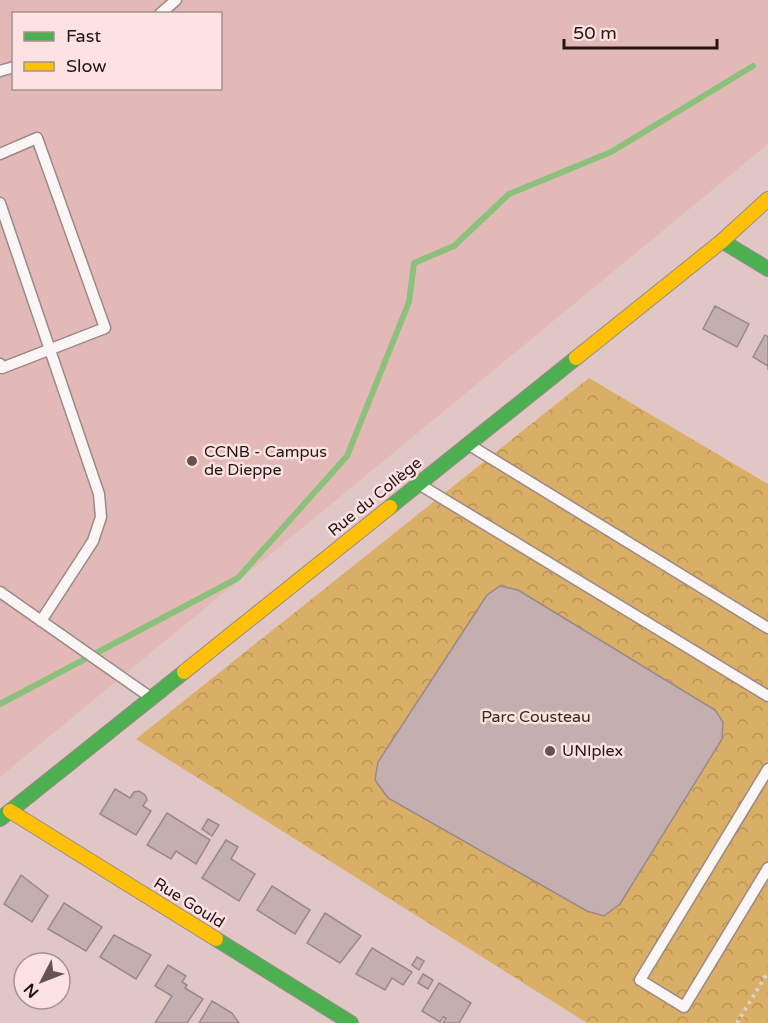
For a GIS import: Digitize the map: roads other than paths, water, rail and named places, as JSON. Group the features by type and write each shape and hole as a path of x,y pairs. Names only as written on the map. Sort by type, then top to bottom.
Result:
{"street":[{"name":"Rue du Collège","path":"5,815 722,241 768,199"},
{"path":"722,241 768,269"},
{"name":"Rue Gould","path":"5,815 351,1023"}],"lane":[{"path":"162,12 176,0"},
{"path":"0,154 37,138 105,328 2,368 0,364"},
{"path":"0,203 99,494 101,517 93,541 41,621"},
{"path":"468,444 768,628"},
{"path":"419,484 768,696"},
{"path":"0,592 151,698"},
{"path":"768,769 640,980 684,1007 768,868"}],"waterway":[{"path":"0,704 238,578 347,456 409,302 414,263 454,246 509,194 611,152 753,66"}],"place":[{"name":"CCNB - Campus de Dieppe","path":"192,461"},
{"name":"UNIplex","path":"550,751"}],"park label":[{"name":"Parc Cousteau","path":"536,717"}]}
